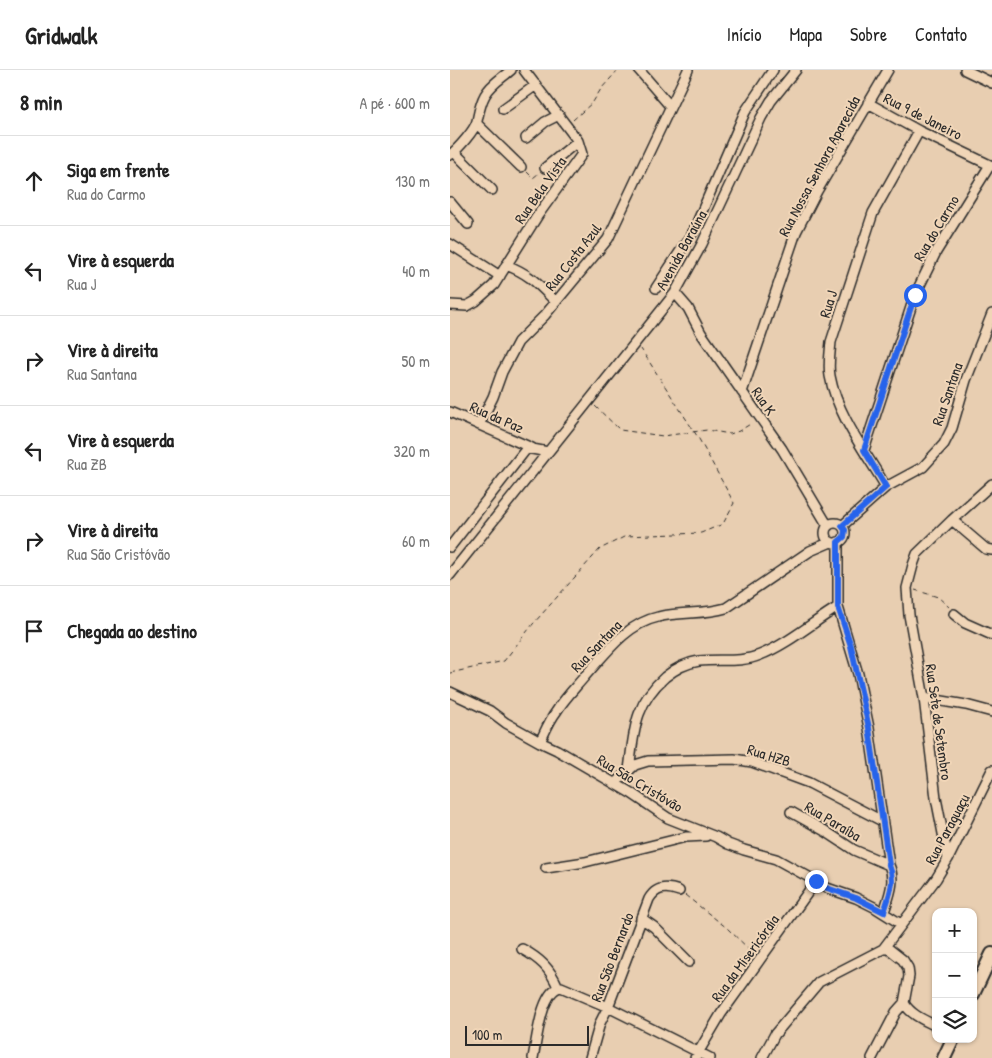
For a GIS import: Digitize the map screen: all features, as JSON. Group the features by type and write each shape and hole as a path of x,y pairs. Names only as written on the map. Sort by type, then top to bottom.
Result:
{"main road":[{"path":"977,986 992,954"},
{"path":"944,1058 951,1043"}],"street":[{"path":"492,190 452,154 463,144 477,124 478,112 487,92 511,70"},
{"path":"524,70 578,141 545,168"},
{"path":"639,70 670,106"},
{"name":"Rua Costa Azul","path":"479,425 493,397 502,372 518,342 556,302 608,239 688,70"},
{"path":"656,288 693,232 745,112 773,70"},
{"name":"Avenida Baraúna","path":"450,575 675,293 702,244 761,118 796,70"},
{"name":"Rua Nossa Senhora Aparecida","path":"742,392 796,232 817,191 888,70"},
{"path":"965,70 992,83"},
{"path":"503,109 536,85"},
{"name":"Rua 9 de Janeiro","path":"868,104 991,166"},
{"path":"526,138 545,122 559,115"},
{"path":"477,124 521,167"},
{"name":"Rua J","path":"886,487 846,420 832,387 829,358 831,342 873,213 919,131"},
{"name":"Rua Bela Vista","path":"450,305 467,306 476,302 500,276 538,215 582,154 578,141"},
{"name":"Rua do Carmo","path":"864,450 915,295 936,252 991,166"},
{"path":"450,202 468,224"},
{"path":"450,244 500,276"},
{"path":"506,265 522,271 556,302"},
{"name":"Rua K","path":"675,293 688,308 701,333 782,449 828,526"},
{"name":"Rua Santana","path":"842,526 886,487 923,467 944,444 952,428 966,380 991,320"},
{"name":"Rua da Paz","path":"450,412 533,448"},
{"path":"452,542 527,448 548,452"},
{"path":"907,588 917,554 992,484"},
{"path":"952,520 986,549 992,550"},
{"path":"835,542 844,537 845,530 842,526 835,523 828,526 826,535 835,542 838,607 851,646 863,698 889,865 893,874 893,882 884,912"},
{"name":"Rua Santana","path":"540,742 555,712 569,695 621,636 638,624 656,617 676,613 714,612 726,608 810,552 835,542"},
{"name":"Rua Sete de Setembro","path":"907,588 909,615 924,698 936,798 948,859"},
{"path":"629,770 637,718 645,699 657,684 674,670 687,663 744,660 759,656 774,649 838,607"},
{"path":"954,614 965,623 992,635"},
{"name":"Rua São Cristóvão","path":"450,692 490,711 506,723 558,750 615,783 668,818 716,837 728,844 776,859 824,887 856,898 884,912 901,924"},
{"path":"924,698 966,705 992,712"},
{"name":"Rua HZB","path":"615,783 635,765 648,761 734,759 752,762 809,783 882,821"},
{"name":"Rua Paraguaçu","path":"883,949 922,898 948,859 992,770"},
{"name":"Rua Paraíba","path":"791,812 854,850 889,865"},
{"path":"546,868 585,862 686,837 716,837"},
{"name":"Rua da Misericórdia","path":"696,1055 712,1027 816,881"},
{"name":"Rua São Bernardo","path":"590,1058 600,1023 608,1008 649,899 657,890 671,888 679,891"},
{"path":"642,918 654,927 689,962"},
{"path":"522,949 535,956 551,972 556,989"},
{"path":"762,1058 775,1034 819,982 883,949 888,949 897,954 908,968 909,976 904,1003 896,1012 872,1058"},
{"path":"533,1058 543,1012 550,994 556,989 568,989 696,1055 710,1058"},
{"path":"904,1003 908,1010 932,1024"}],"path":[{"path":"567,126 593,102 601,88 618,70"},
{"path":"521,167 533,178 545,168"},
{"path":"450,673 504,661 533,624 600,549 626,536 701,533 723,524 734,503 694,431 636,341"},
{"path":"589,400 620,430 662,436 707,430 730,434 739,431 759,417"},
{"path":"907,588 938,597 954,614"},
{"path":"679,891 727,928 760,960"}],"route":[{"path":"816,881 824,887 856,898 884,912 893,882 869,728 851,646 838,607 838,542 842,540 845,534 842,526 886,487 864,450 893,367 915,295"}]}
